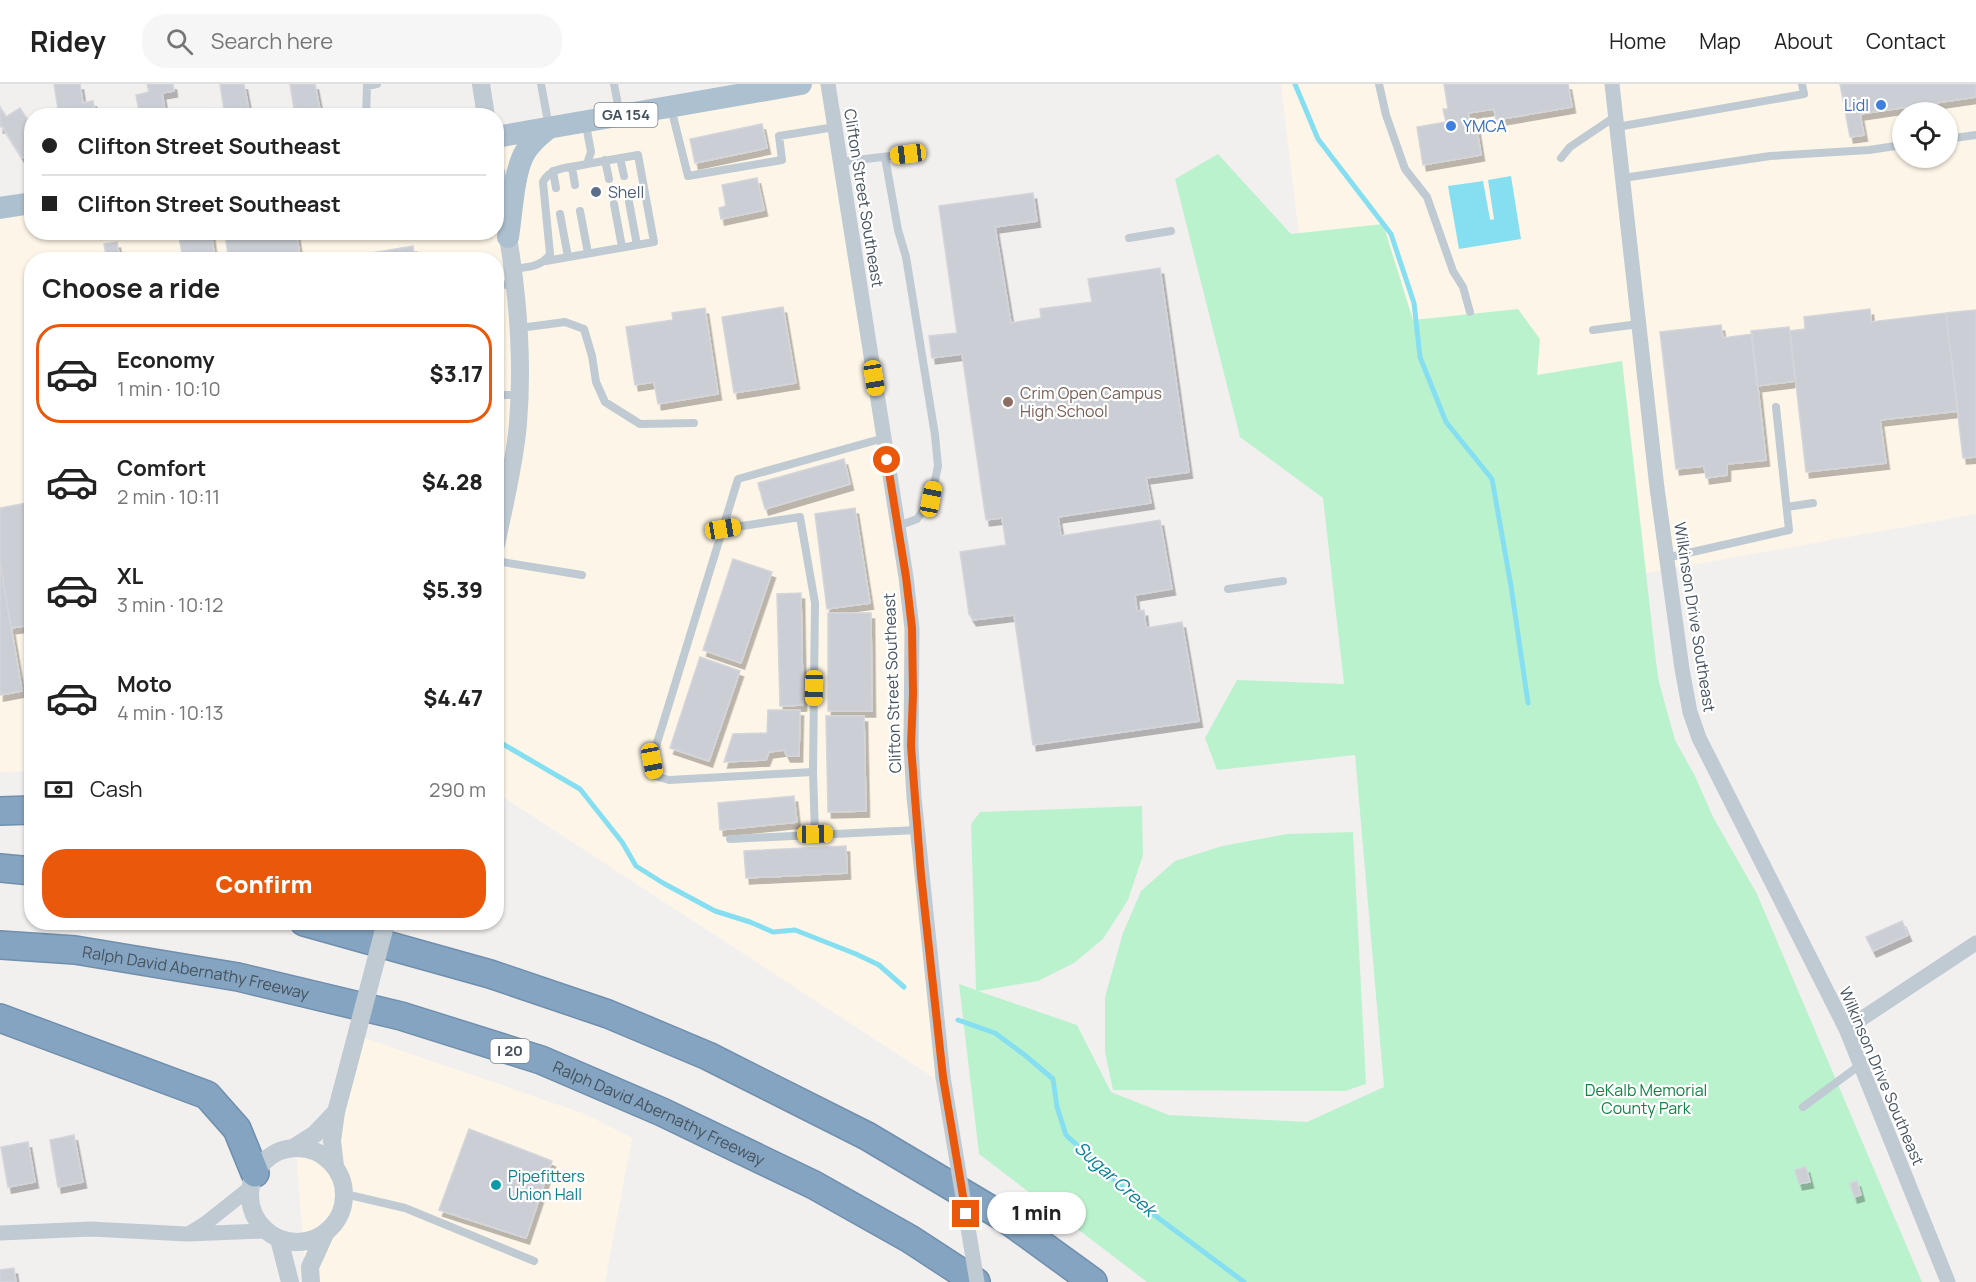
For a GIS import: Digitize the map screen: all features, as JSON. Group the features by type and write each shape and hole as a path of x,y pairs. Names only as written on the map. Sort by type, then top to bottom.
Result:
{"highway":[{"path":"0,811 24,810"},
{"path":"0,868 24,870"},
{"path":"333,930 490,974 608,1014 708,1056 867,1136 1005,1218 1093,1282"},
{"name":"Ralph David Abernathy Freeway","path":"0,945 75,950 238,977 401,1016 541,1060 662,1112 814,1185 909,1239 977,1282"},
{"path":"0,1018 207,1095 237,1129 253,1180"}],"main road":[{"name":"GA 154","path":"504,136 801,84"},
{"path":"508,237 523,155 533,141 549,128"},
{"path":"0,208 24,204"},
{"path":"504,230 508,237"}],"street":[{"path":"481,84 485,108"},
{"name":"Clifton Street Southeast","path":"828,84 906,577 912,628 911,746 917,830 943,1077 977,1282"},
{"name":"Wilkinson Drive Southeast","path":"1612,84 1666,558 1682,669 1693,724 1846,1029 1948,1282"},
{"path":"504,215 514,278 520,395 518,425 504,492"},
{"path":"335,1166 332,1141 336,1112 384,930"},
{"path":"1846,1029 1976,943"},
{"path":"187,1234 206,1223 253,1180 265,1160 278,1152 293,1148 315,1134 336,1112"},
{"path":"0,1233 91,1229 187,1234 272,1235 295,1243 310,1241 325,1234 336,1223 343,1210 345,1194 342,1179 335,1166 323,1155 309,1149 293,1148"},
{"path":"253,1180 250,1204 255,1219 272,1235 290,1282"},
{"path":"311,1282 310,1267 325,1234"}],"lane":[{"path":"366,108 367,86 377,84"},
{"path":"541,84 549,128"},
{"path":"614,84 621,116"},
{"path":"1379,84 1386,115 1405,169 1427,197 1453,271 1463,287 1470,312"},
{"path":"1561,158 1570,147 1616,121 1804,94 1803,84"},
{"path":"671,107 688,176 782,160 779,136 835,127"},
{"path":"586,122 591,152 587,164"},
{"path":"1958,137 1976,135"},
{"path":"1623,178 1770,156 1892,147"},
{"path":"840,162 908,154"},
{"path":"504,280 514,278 546,261 654,242 638,155 605,160 547,174 543,182 551,244 550,254 546,261"},
{"path":"885,157 898,230 906,257 938,466 931,499 917,519 898,526"},
{"path":"620,158 624,176"},
{"path":"605,160 609,179"},
{"path":"572,167 575,185"},
{"path":"553,171 556,189"},
{"path":"629,202 637,245"},
{"path":"614,204 622,247"},
{"path":"580,211 588,254"},
{"path":"560,214 568,257"},
{"path":"1129,238 1171,231"},
{"path":"518,328 566,322 584,329 592,356 596,382 605,402 640,424 694,423"},
{"path":"1593,330 1639,324"},
{"path":"504,395 520,395"},
{"path":"1666,558 1789,530 1776,407"},
{"path":"813,772 669,780 655,776 652,761 738,479 884,438"},
{"path":"1787,507 1813,503"},
{"path":"723,529 800,517 815,603 813,772 815,834"},
{"path":"504,562 582,575"},
{"path":"1228,589 1283,580"},
{"path":"730,839 917,830"},
{"path":"1803,1107 1860,1065"},
{"path":"345,1194 405,1208 534,1261"}],"shaded area":[{"path":"751,84 831,84 907,619 913,803 951,1089 504,798 504,252 24,252 24,771 0,772 0,207 24,203 24,240 504,240 504,126"},
{"path":"1281,84 1976,84 1976,514 1646,573 1622,361 1320,412"},
{"path":"359,1036 585,1114 632,1138 605,1282 306,1282 296,1148 323,1160"}],"green space":[{"name":"DeKalb Memorial County Park","path":"1218,154 1291,234 1383,224 1413,320 1518,309 1540,339 1537,375 1622,361 1656,661 1659,682 1675,740 1695,776 1713,817 1757,894 1922,1282 1147,1282 979,1154 959,984 976,990 971,824 980,812 1142,806 1143,855 1128,900 1103,939 1074,963 1038,981 978,991 1077,1025 1111,1092 1169,1115 1307,1122 1384,1087 1355,755 1217,770 1205,738 1237,680 1344,684 1323,498 1240,437 1175,179"},
{"path":"1353,832 1366,1084 1345,1091 1113,1090 1105,1052 1105,997 1123,933 1141,891 1175,861 1222,846 1287,834"}],"water":[{"path":"1511,176 1521,239 1459,249 1448,186 1483,181 1491,220 1494,219 1488,180"}],"building":[{"path":"54,84 80,84 83,103 93,101 94,108 69,108 58,108"},
{"path":"147,84 173,84 174,91 162,93 165,108 138,108 136,95 149,92"},
{"path":"220,84 244,84 248,108 224,108"},
{"path":"290,84 315,84 320,108 294,108"},
{"name":"YMCA","path":"1444,84 1568,84 1572,107 1496,120 1494,109 1468,113 1470,124 1476,123 1481,155 1423,165 1417,127 1446,122 1443,109 1448,109"},
{"name":"Lidl","path":"1840,84 1976,84 1976,97 1942,102 1892,102 1892,109 1860,114 1864,135 1850,137"},
{"path":"0,107 6,117 20,108 24,114 24,157 22,158 2,126 0,127"},
{"path":"762,124 767,148 695,163 690,139"},
{"path":"757,178 764,210 721,219 719,208 726,206 722,185"},
{"path":"1033,193 1037,221 995,227 1011,323 1041,318 1040,309 1092,302 1088,279 1160,268 1189,472 1146,478 1151,503 1058,517 1061,536 1160,520 1172,589 1135,595 1137,611 1144,610 1146,628 1182,622 1199,721 1033,745 1014,615 973,620 969,614 960,552 1006,545 1002,518 986,520 962,354 932,358 929,336 957,333 939,206"},
{"path":"180,240 212,240 214,252 182,252"},
{"path":"226,240 297,240 299,252 228,252"},
{"path":"117,242 119,252 106,252 104,244"},
{"path":"413,246 414,252 377,252"},
{"path":"783,307 796,383 734,393 722,317"},
{"path":"705,308 718,394 658,404 654,382 635,385 626,327 673,320 672,313"},
{"path":"1870,309 1871,322 1946,313 1958,411 1880,420 1886,463 1806,472 1790,331 1805,329 1804,317"},
{"path":"1976,310 1976,457 1963,458 1946,313"},
{"path":"1721,325 1723,338 1752,334 1766,460 1727,464 1727,475 1706,478 1704,466 1676,469 1660,332"},
{"path":"1789,327 1795,381 1757,386 1751,331"},
{"path":"844,459 850,484 765,509 758,483"},
{"path":"24,504 24,626 11,628 0,562 0,508"},
{"path":"855,508 870,603 827,609 815,514"},
{"path":"733,559 772,572 741,663 703,650"},
{"path":"0,562 22,691 0,695"},
{"path":"801,593 803,705 780,706 777,594"},
{"path":"828,613 871,613 872,711 828,711"},
{"path":"700,657 740,671 709,761 670,748"},
{"path":"768,710 800,710 799,756 787,756 784,750 769,752 766,760 724,762 733,734 767,733"},
{"path":"826,716 864,716 866,811 828,812"},
{"path":"794,796 797,822 720,830 718,803"},
{"path":"846,846 847,873 746,878 744,851"},
{"path":"1902,921 1908,935 1873,951 1866,937"},
{"name":"Pipefitters Union Hall","path":"469,1129 552,1161 526,1238 439,1210"},
{"path":"74,1135 83,1182 58,1187 50,1140"},
{"path":"28,1142 35,1182 8,1187 1,1147"},
{"path":"1806,1167 1810,1182 1799,1184 1795,1170"},
{"path":"1857,1181 1861,1195 1854,1197 1850,1183"},
{"path":"14,1268 16,1282 0,1282 0,1270"}],"waterway":[{"path":"1295,84 1318,139 1391,234 1414,303 1420,357 1446,422 1492,479 1528,703"},
{"name":"Sugar Creek","path":"504,745 580,789 622,842 636,866 663,883 715,911 773,932 795,930 856,954 879,965 904,987"},
{"name":"Sugar Creek","path":"958,1020 995,1033 1053,1079 1057,1107 1066,1135 1145,1208 1244,1282"}],"place":[{"name":"Lidl","path":"1881,105"},
{"name":"YMCA","path":"1451,126"},
{"name":"Shell","path":"596,192"},
{"name":"Crim Open Campus High School","path":"1008,402"},
{"name":"Pipefitters Union Hall","path":"496,1185"}],"route":[{"path":"887,460 912,628 911,746 921,875 943,1077 966,1214"}]}
